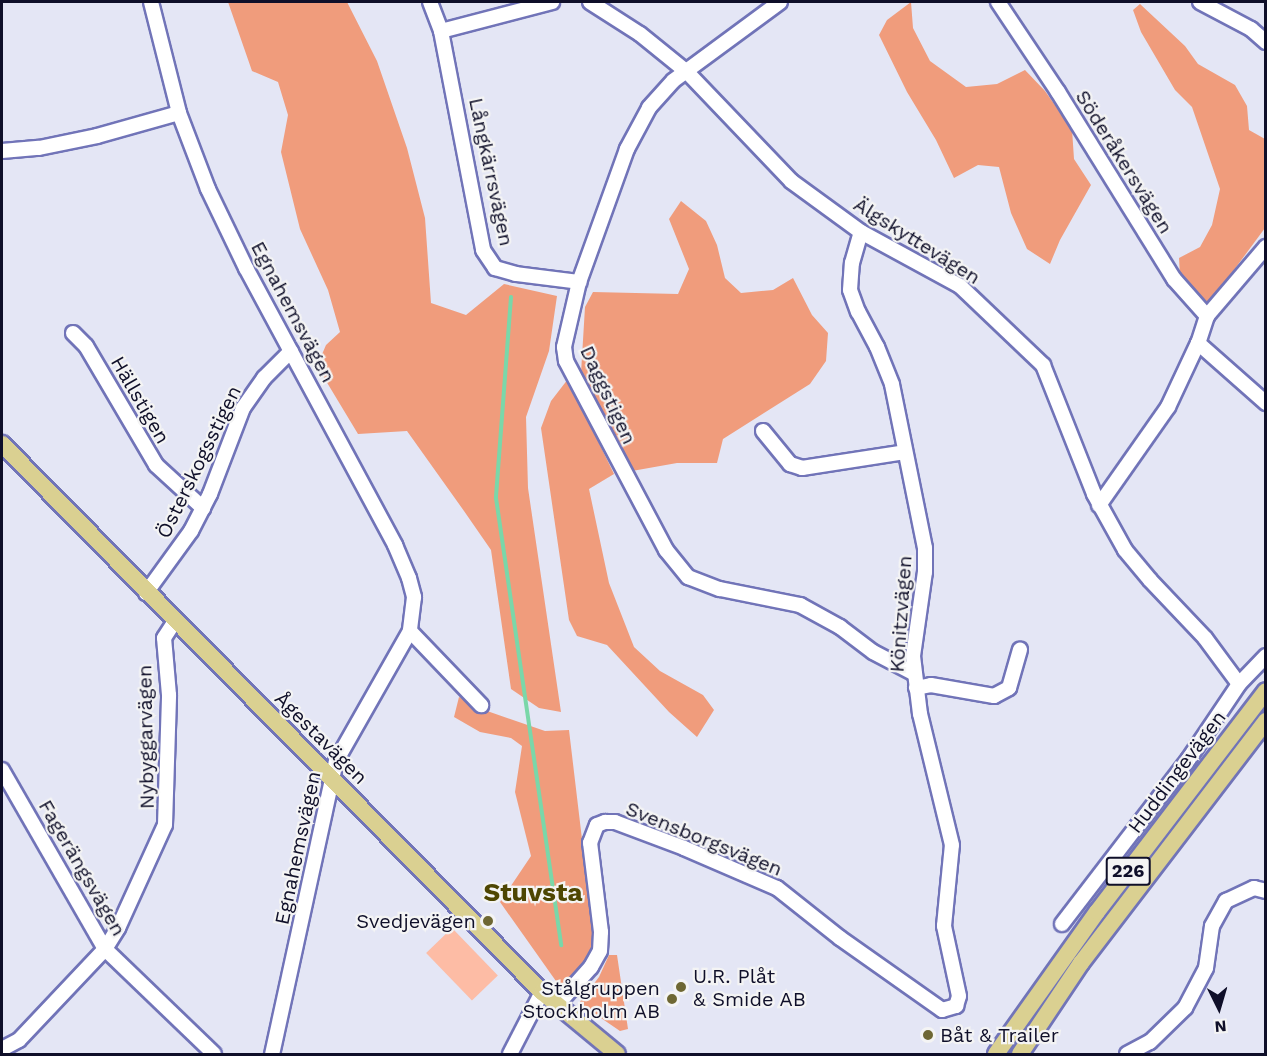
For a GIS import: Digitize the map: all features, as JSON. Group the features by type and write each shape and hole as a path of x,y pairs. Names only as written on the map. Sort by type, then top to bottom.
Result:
{"main road":[{"name":"Ågestavägen","path":"2,444 542,992 617,1054"},
{"name":"Huddingevägen","path":"996,1054 1097,912 1266,691"},
{"name":"Huddingevägen","path":"1020,1054 1081,963 1266,721"}],"street":[{"name":"Egnahemsvägen","path":"151,2 179,113 208,189 246,268 395,545 410,578 414,614 410,632 336,761 334,782 272,1054"},
{"name":"Långkärrsvägen","path":"430,2 441,31 483,250 495,268 516,274 579,282"},
{"path":"441,31 552,2"},
{"name":"Älgskyttevägen","path":"590,2 640,34 687,72 791,181 861,232 960,286 1043,365 1100,505 1125,550 1205,638 1239,684"},
{"name":"Daggstigen","path":"780,2 674,81 649,108 627,149 579,282 564,347 566,361 666,550 688,578 720,589 800,605 840,627 915,681"},
{"name":"Söderåkersvägen","path":"998,2 1058,92 1174,279 1207,316"},
{"path":"1200,2 1251,29 1266,42"},
{"path":"2,151 39,148 97,136 179,113"},
{"name":"Könitzvägen","path":"861,232 852,263 850,290 892,384 925,548 925,572 913,656 915,681 952,845 944,926 958,996 956,1006"},
{"path":"1100,505 1168,407 1198,343 1207,316 1266,247"},
{"name":"Hällstigen","path":"73,333 86,346 156,465 203,508"},
{"path":"1198,343 1266,404"},
{"name":"Österskogsstigen","path":"146,592 182,547 203,508 243,408 264,378 291,351"},
{"path":"762,431 790,464 802,468 905,452"},
{"name":"Nybyggarvägen","path":"2,1049 19,1040 105,949 118,928 165,825 169,695 164,638 175,621"},
{"path":"410,632 481,705"},
{"path":"915,681 994,696 1009,688 1020,650"},
{"name":"Huddingevägen","path":"1062,924 1188,760 1239,684 1266,656"},
{"name":"Fagerängsvägen","path":"2,770 105,949 214,1054"},
{"name":"Svensborgsvägen","path":"557,1005 591,967 600,951 601,932 590,843 597,825 615,822 674,844 777,888 849,944 942,1010 956,1006"},
{"path":"1127,1054 1150,1042 1185,1008 1206,968 1212,926 1226,901 1254,888 1266,891"},
{"path":"510,1054 542,992"}],"shaded area":[{"path":"228,2 347,2 377,61 407,148 425,218 431,303 466,315 504,284 557,296 549,351 526,417 528,488 561,712 539,708 511,689 491,550 464,511 407,431 358,434 317,366 326,345 340,332 328,290 300,229 281,152 288,115 278,82 252,71"},
{"path":"911,2 913,28 930,61 966,87 997,84 1025,70 1045,91 1072,129 1074,159 1091,185 1060,240 1050,264 1027,249 1011,213 999,167 978,165 954,178 936,140 907,92 879,35 887,20"},
{"path":"1140,4 1185,46 1198,64 1235,85 1247,106 1249,130 1265,139 1265,228 1208,305 1198,298 1180,276 1179,258 1200,247 1212,225 1220,189 1192,107 1175,90 1141,32 1133,10"},
{"path":"681,201 706,221 717,245 725,278 741,293 773,290 793,278 812,315 828,333 826,361 810,384 723,439 717,463 677,463 632,471 581,373 585,307 593,292 678,294 689,269 669,219"},
{"path":"568,379 614,474 589,489 609,583 634,647 660,671 703,695 714,710 697,737 669,712 607,645 577,636 569,620 541,428 551,401"},
{"path":"459,697 490,712 545,731 569,730 584,856 596,927 587,965 563,991 500,902 531,856 515,792 522,746 511,738 480,732 454,717"},
{"path":"452,928 498,975 472,1000 426,953"},
{"path":"609,955 617,955 628,1029 620,1031 579,1003 599,977"}],"waterway":[{"path":"511,297 496,498 561,945"}],"place":[{"name":"Svedjevägen","path":"488,921"},
{"name":"U.R. Plåt & Smide AB","path":"681,987"},
{"name":"Stålgruppen Stockholm AB","path":"672,999"},
{"name":"Båt & Trailer","path":"928,1035"}],"district":[{"name":"Stuvsta","path":"533,893"}]}
